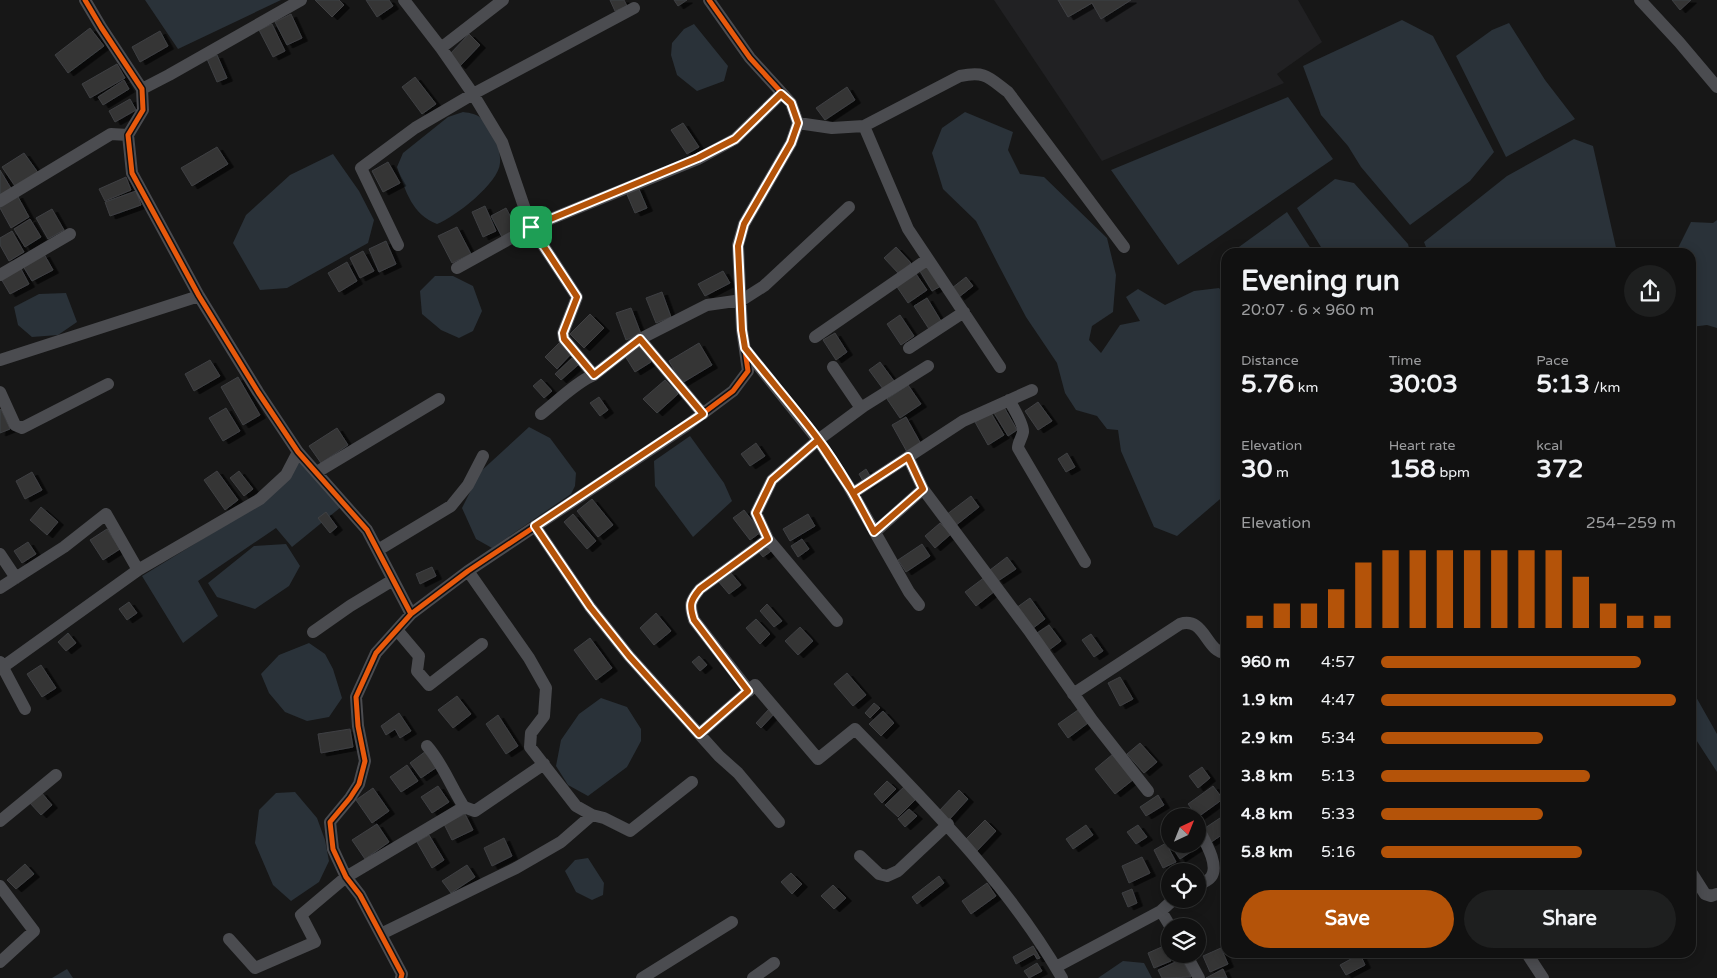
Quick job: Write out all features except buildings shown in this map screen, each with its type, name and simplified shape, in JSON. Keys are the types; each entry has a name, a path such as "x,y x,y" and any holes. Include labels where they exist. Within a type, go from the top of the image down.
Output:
{"street":[{"path":"85,0 101,28 142,89 143,110 128,135 132,172 199,296 258,392 298,452 367,530 411,614"},
{"path":"142,89 169,76 301,0"},
{"path":"404,0 473,94 502,142 531,227 577,297 563,333 564,339 594,375"},
{"path":"441,48 503,0"},
{"path":"401,978 402,974 381,934 360,895 346,877 333,850 330,822 359,784 365,761 358,726 356,697 376,653 411,614 468,571 703,414 733,391 748,371 742,330 738,246 744,224 791,143 798,123 791,103 750,58 709,0"},
{"path":"1640,0 1717,87"},
{"path":"398,245 361,168 415,128 473,94 634,8"},
{"path":"798,123 832,128 864,126 960,76 986,75 1008,92 1124,247"},
{"path":"456,268 531,227 698,158 735,139 781,94"},
{"path":"864,126 908,229 1000,367"},
{"path":"0,201 111,134 128,135"},
{"path":"541,414 578,386 585,378 594,375 640,339 707,305 742,300 764,286 849,207"},
{"path":"0,275 70,234"},
{"path":"815,337 928,258"},
{"path":"0,360 199,296"},
{"path":"910,348 964,312"},
{"path":"640,339 703,414"},
{"path":"745,348 818,440 853,493 909,592 919,605"},
{"path":"837,621 768,539 756,513 772,480 818,440 861,408 928,366"},
{"path":"833,367 861,408"},
{"path":"0,392 15,426 22,428 108,384"},
{"path":"853,493 963,421 1032,390"},
{"path":"317,472 439,399"},
{"path":"1009,400 1023,427 1018,448 1085,562"},
{"path":"25,709 1,666 138,570 260,499 286,475 298,452"},
{"path":"378,550 451,506 468,485 483,456"},
{"path":"908,457 923,489 1030,632 1098,728 1148,791"},
{"path":"874,532 923,489"},
{"path":"0,588 64,547 106,514 138,570"},
{"path":"535,526 590,607 629,656 719,756 738,772 779,822"},
{"path":"748,691 694,620 691,610 692,599 700,589 768,539"},
{"path":"0,554 16,578"},
{"path":"468,571 529,658 546,688 544,716 531,733 530,747 576,806 630,831 692,782"},
{"path":"313,632 350,606 393,580"},
{"path":"1073,694 1180,624 1186,622 1195,625 1221,652"},
{"path":"397,630 419,656 417,671 429,685 482,644"},
{"path":"699,734 756,685 818,759 855,729 948,824 1017,908 1059,973 1164,908"},
{"path":"427,746 437,757 452,788 464,807 475,811 544,764"},
{"path":"0,821 56,775"},
{"path":"229,938 255,968 315,942 301,915 346,877 464,807"},
{"path":"381,934 516,868 561,842 592,815"},
{"path":"860,856 879,874 887,876 898,870 948,824"},
{"path":"1206,846 1214,868 1212,875 1206,881"},
{"path":"1212,875 1221,870"},
{"path":"1696,880 1705,894 1711,896 1717,894"},
{"path":"0,886 34,931 0,962"},
{"path":"1161,911 1165,918"},
{"path":"642,978 732,922"},
{"path":"1530,958 1543,978"},
{"path":"1191,963 1199,978"},
{"path":"753,978 774,964"}],"shaded area":[{"path":"145,0 281,0 178,49"},
{"path":"994,0 1298,0 1322,42 1277,74 1284,83 1102,161"},
{"path":"1402,20 1433,36 1494,152 1470,181 1410,225 1361,167 1348,146 1321,115 1303,66"},
{"path":"1509,23 1545,80 1575,119 1506,157 1456,56 1492,30"},
{"path":"694,24 728,66 724,81 697,91 677,75 671,55 672,43 684,29"},
{"path":"1288,97 1333,159 1178,265 1111,170"},
{"path":"463,112 477,116 486,124 497,144 500,163 498,171 492,180 475,198 465,207 437,224 421,214 411,201 397,167 403,153 448,117"},
{"path":"965,112 1013,132 1008,150 1020,174 1044,177 1107,238 1116,275 1113,312 1092,326 1089,340 1101,353 1120,325 1140,321 1126,297 1138,289 1165,305 1194,291 1219,288 1221,290 1221,498 1177,536 1154,527 1121,451 1118,430 1107,429 1097,416 1076,410 1065,393 1057,363 1026,317 976,221 943,189 932,153 942,128"},
{"path":"1574,139 1593,146 1616,248 1426,248 1424,242 1507,176"},
{"path":"333,154 359,191 374,220 368,243 287,288 260,290 233,243 246,215 290,175"},
{"path":"1335,179 1354,183 1408,244 1409,248 1322,248 1297,208"},
{"path":"1287,212 1310,248 1238,248"},
{"path":"1717,220 1717,328 1707,325 1696,326 1696,248 1678,248 1691,222 1713,223"},
{"path":"435,276 453,276 473,286 482,311 473,331 459,338 441,330 422,314 420,291"},
{"path":"66,293 77,322 58,335 32,337 18,325 14,307 39,294"},
{"path":"529,427 550,438 576,473 575,486 571,494 492,548 476,539 462,508 480,472"},
{"path":"690,436 724,483 732,501 693,537 655,486 654,461"},
{"path":"299,459 341,507 292,547 276,528 198,581 218,616 183,643 142,576 250,510"},
{"path":"286,544 300,566 289,586 255,609 217,597 208,583 254,546"},
{"path":"309,643 325,654 333,669 342,698 329,717 307,721 285,712 269,693 261,674 279,655"},
{"path":"1696,697 1717,734 1717,772 1696,740"},
{"path":"601,698 627,707 641,729 641,741 627,767 588,796 568,785 556,766 561,740 579,714"},
{"path":"295,792 317,818 325,840 329,861 319,882 291,901 273,885 255,843 259,810 276,793"},
{"path":"588,858 604,883 603,895 592,900 576,892 565,871 575,860"},
{"path":"1123,961 1144,963 1152,978 1098,978"},
{"path":"67,969 73,978 52,978"}],"cycle path":[{"path":"85,0 142,89 143,110 128,135 132,173 199,296 258,392 298,452 367,530 411,614"},
{"path":"401,978 402,974 360,895 346,877 333,849 330,822 359,784 365,761 358,726 356,697 376,653 411,614 468,571 686,426 733,391 748,371 742,330 738,245 744,224 791,143 798,123 791,103 750,58 709,0"}],"route":[{"path":"531,227 577,297 563,333 564,339 594,375 640,339 703,414 535,526 590,607 629,656 699,734 748,691 694,620 691,610 692,599 700,589 768,539 756,513 772,480 818,440 853,493 908,457 923,489 874,532 853,493 848,485 818,440 745,348 742,330 738,246 744,224 791,143 798,123 791,103 781,94 735,139 698,158 531,227"}]}
